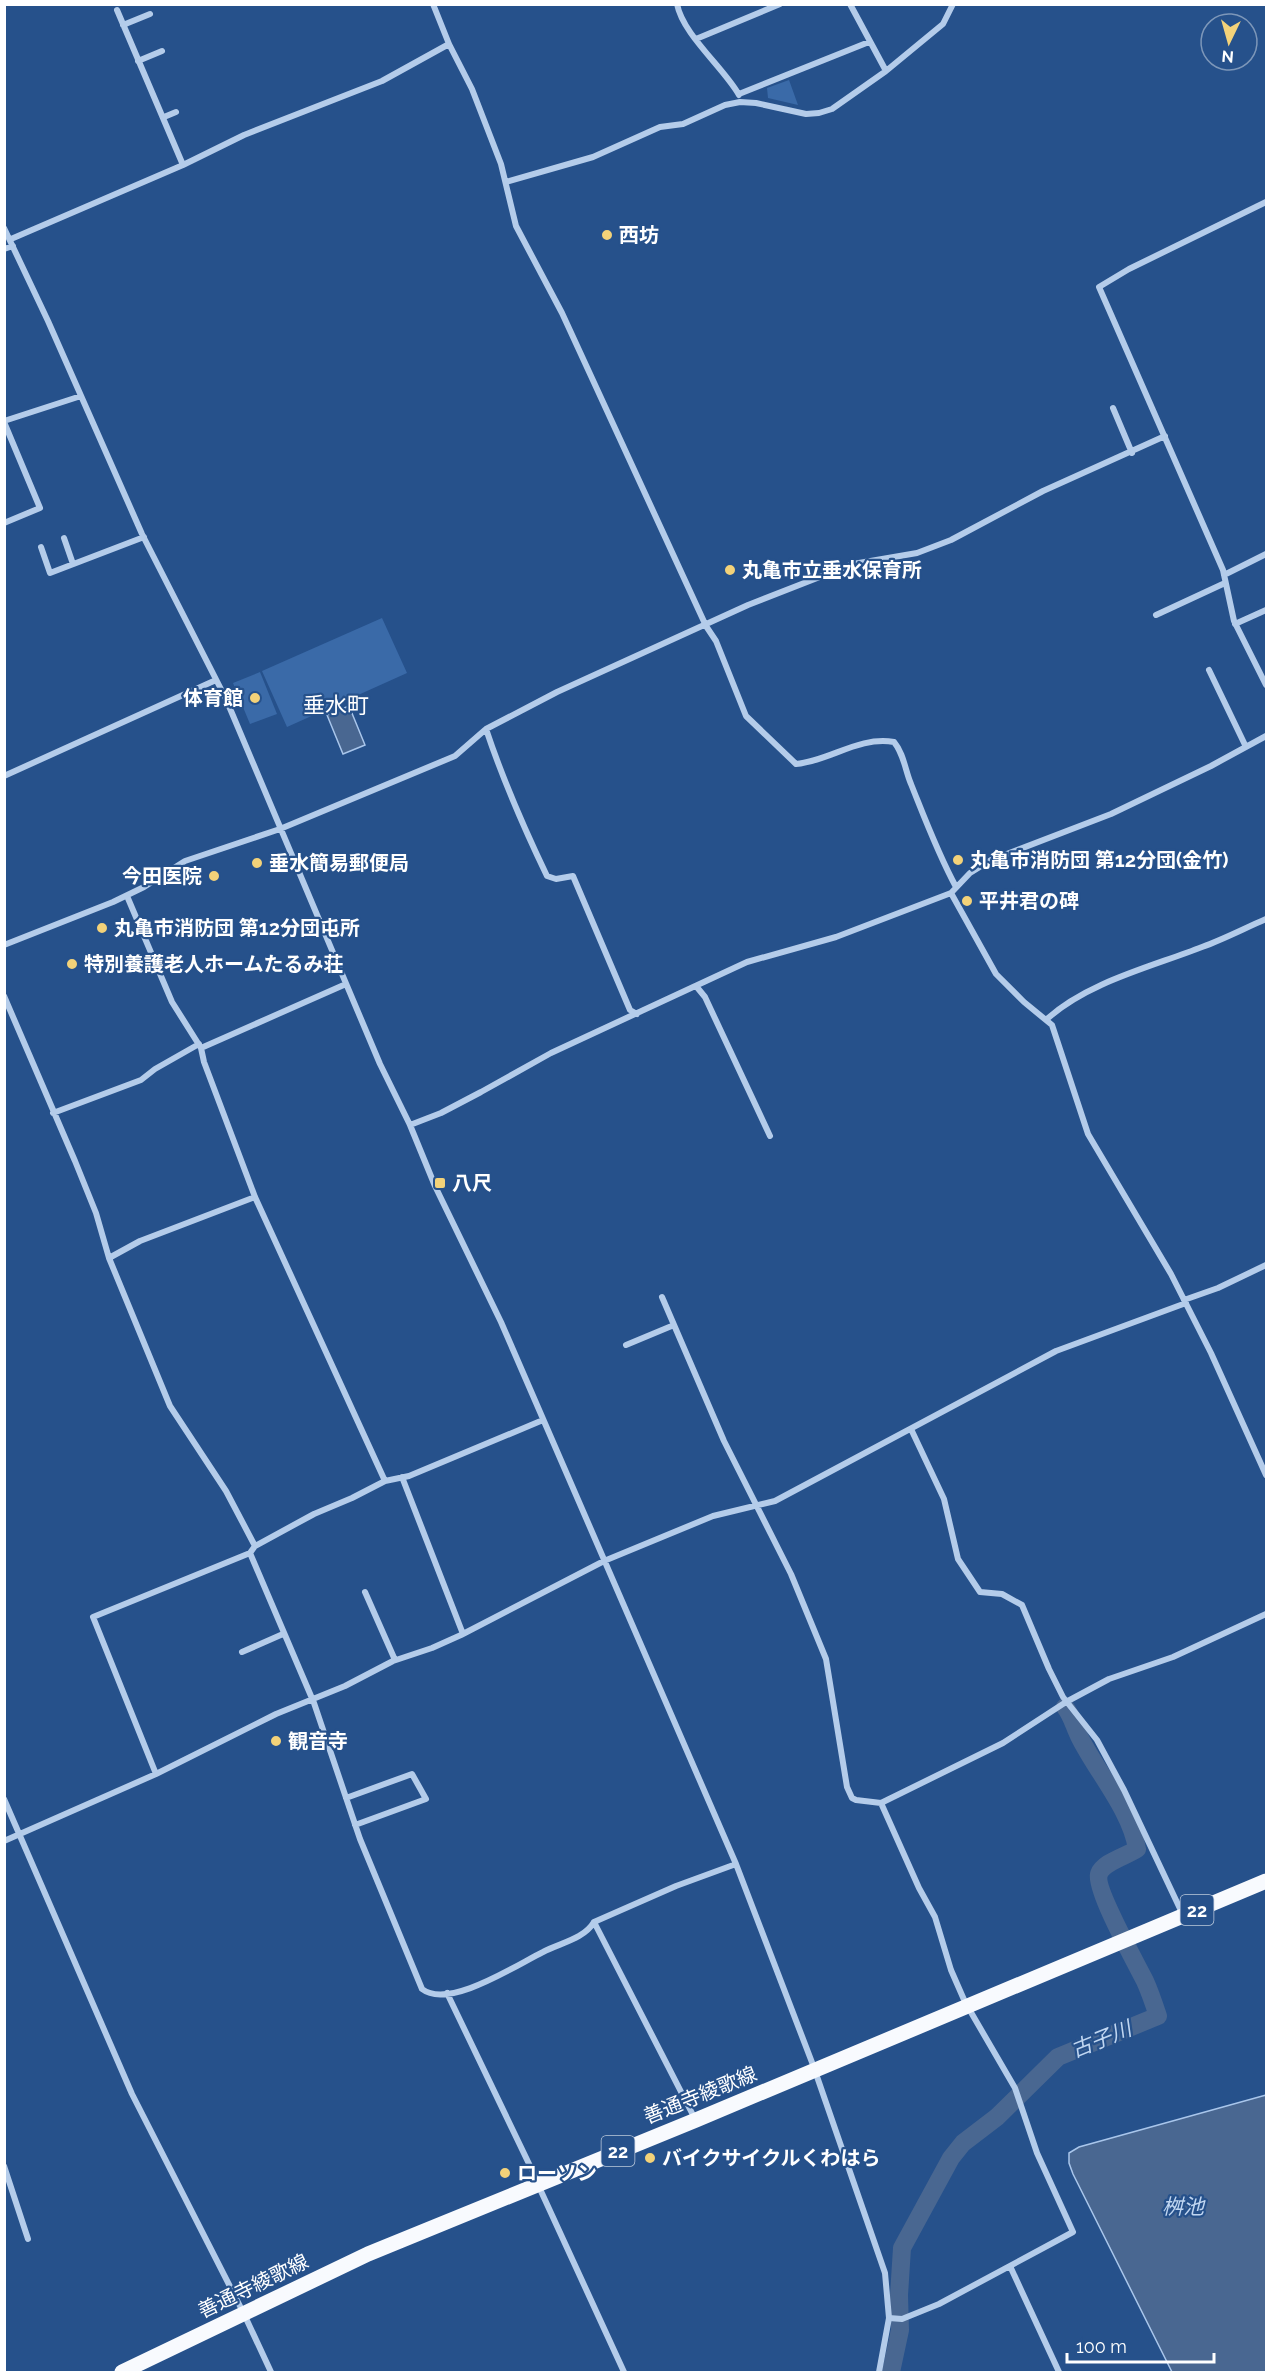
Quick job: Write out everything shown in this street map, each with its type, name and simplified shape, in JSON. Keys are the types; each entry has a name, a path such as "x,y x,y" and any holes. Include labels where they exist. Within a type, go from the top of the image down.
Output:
{"main road":[{"name":"善通寺綾歌線","path":"122,2373 368,2254 814,2071 1266,1881"}],"street":[{"path":"433,4 449,44 472,89 501,164 516,226 562,313 706,626 716,641 746,716 796,764 865,742 880,739 894,742 900,749 933,839 956,886"},
{"path":"677,4 679,13 696,39 739,94 740,102"},
{"path":"696,39 780,4"},
{"path":"850,4 886,71"},
{"path":"506,182 593,157 660,127 683,124 725,105 740,102 756,103 806,114 832,109 886,71 943,24 953,4"},
{"path":"117,10 183,165"},
{"path":"123,25 150,14"},
{"path":"739,94 869,42"},
{"path":"4,249 12,242 183,165 243,135 382,81 449,44"},
{"path":"138,61 162,51"},
{"path":"164,117 176,112"},
{"path":"1266,202 1129,269 1098,287 1224,570 1235,624 1266,685"},
{"path":"4,228 144,537 216,680 380,1064 410,1125 435,1186 501,1322 736,1864 814,2071 885,2273 889,2318 879,2373"},
{"path":"4,523 40,508 4,422 81,396"},
{"path":"1113,408 1132,453"},
{"path":"4,945 127,896 185,861 280,829 455,756 486,729 556,692 748,605 843,567 917,553 951,540 1043,491 1132,453 1165,436"},
{"path":"41,547 50,573 144,537"},
{"path":"64,538 73,564"},
{"path":"1224,575 1266,554"},
{"path":"1156,615 1225,583"},
{"path":"1235,624 1266,610"},
{"path":"1209,670 1246,747"},
{"path":"4,776 216,680"},
{"path":"486,729 503,778 535,854 547,876 556,879 573,876 630,1010 637,1014"},
{"path":"410,1125 441,1113 551,1053 747,962 836,937 951,893 970,873 991,860 1111,814 1266,736"},
{"path":"951,893 996,974 1024,1002 1052,1025 1088,1134 1185,1301 1266,1475"},
{"path":"127,896 172,1002 200,1046 255,1197 385,1481"},
{"path":"1047,1019 1064,1004 1138,970 1203,947 1266,919"},
{"path":"53,1113 141,1080 155,1069 200,1046 346,984"},
{"path":"696,986 705,997 770,1136"},
{"path":"4,996 96,1213 109,1258 170,1406 226,1491 255,1546"},
{"path":"109,1258 140,1241 255,1197"},
{"path":"4,1841 156,1774 276,1714 345,1686 395,1660 432,1648 463,1634 604,1561 712,1516 776,1501 1056,1351 1218,1288 1266,1265"},
{"path":"662,1297 724,1441 791,1574 826,1659 849,1793 856,1800 881,1803 1002,1743 1066,1702 1109,1679 1201,1646 1266,1614"},
{"path":"626,1345 674,1324"},
{"path":"156,1774 93,1617 250,1553 255,1546 314,1514 385,1481 409,1476 543,1420"},
{"path":"911,1429 944,1499 958,1559 980,1592 1002,1594 1022,1605 1049,1669 1066,1702 1097,1740 1124,1790 1183,1915"},
{"path":"402,1477 463,1634"},
{"path":"250,1553 311,1699 355,1825 422,1989 427,1992 447,1993 472,1988 575,1938 590,1928 594,1922 676,1886 736,1864"},
{"path":"365,1592 395,1660"},
{"path":"242,1652 283,1634"},
{"path":"346,1798 412,1774 426,1799 355,1825"},
{"path":"4,1799 132,2094 244,2314 271,2373"},
{"path":"881,1803 919,1888 935,1917 951,1970 968,2007 1016,2088 1037,2153 1072,2232 939,2304 902,2319 889,2318"},
{"path":"594,1922 696,2120"},
{"path":"447,1993 531,2168 541,2182 540,2189 624,2373"},
{"path":"4,2166 28,2239"},
{"path":"1010,2266 1059,2373"}],"shaded area":[{"path":"789,80 798,105 768,98 767,88"},
{"path":"382,618 407,673 287,727 262,671"},
{"name":"体育館","path":"260,672 277,714 250,724 233,683"}],"water":[{"path":"349,706 365,745 343,754 327,715"},
{"name":"桝池","path":"1266,2095 1266,2372 1172,2372 1073,2174 1069,2163 1069,2153 1079,2147"}],"waterway":[{"name":"古子川","path":"891,2372 900,2330 899,2295 902,2248 951,2158 963,2143 997,2117 1058,2057 1158,2016 1147,1985 1109,1910 1099,1882 1099,1874 1105,1866 1137,1849 1133,1834 1120,1805 1086,1749 1065,1707"}],"place":[{"name":"西坊","path":"607,235"},
{"name":"丸亀市立垂水保育所","path":"730,570"},
{"name":"体育館","path":"255,698"},
{"name":"丸亀市消防団 第12分団(金竹)","path":"958,860"},
{"name":"垂水簡易郵便局","path":"257,863"},
{"name":"今田医院","path":"214,876"},
{"name":"平井君の碑","path":"967,901"},
{"name":"丸亀市消防団 第12分団屯所","path":"102,928"},
{"name":"特別養護老人ホームたるみ荘","path":"72,964"},
{"name":"八尺","path":"440,1183"},
{"name":"観音寺","path":"276,1741"},
{"name":"バイクサイクルくわはら","path":"650,2158"},
{"name":"ローソン","path":"505,2173"}],"district":[{"name":"垂水町","path":"336,705"}]}
